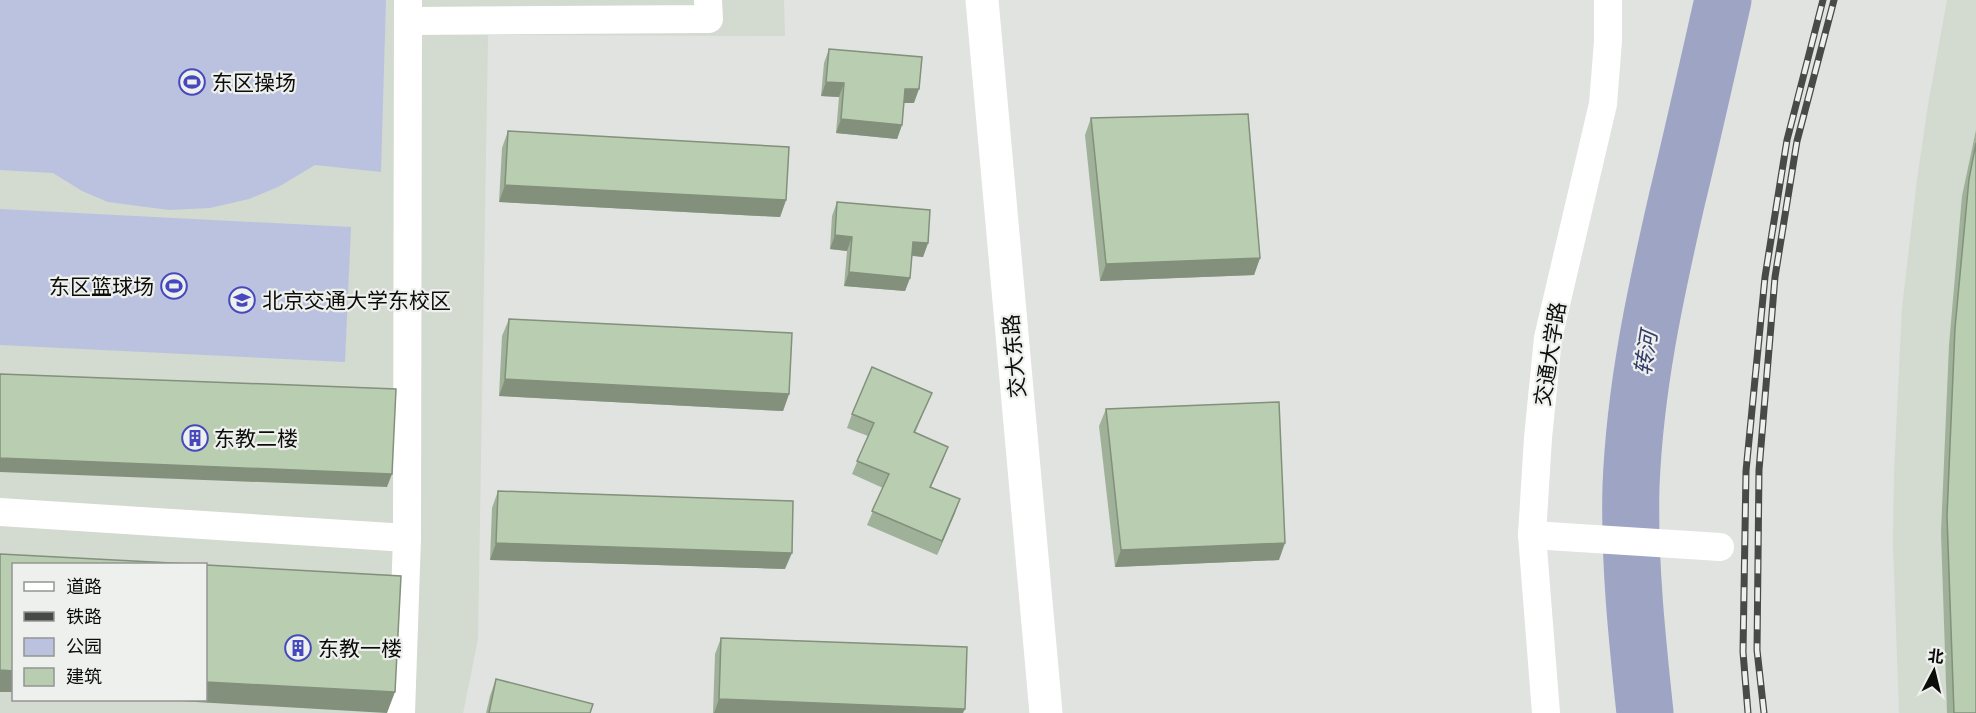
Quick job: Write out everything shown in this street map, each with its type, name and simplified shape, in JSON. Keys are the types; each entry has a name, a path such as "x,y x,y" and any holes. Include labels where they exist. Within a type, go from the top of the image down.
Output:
{"street":[{"path":"401,713 407,538 408,11 709,19 708,0"},
{"name":"交大东路","path":"982,0 1046,713"},
{"name":"交通大学路","path":"1546,713 1532,535 1538,438 1548,338 1603,104 1608,41 1608,0"},
{"path":"0,512 407,538"},
{"path":"1532,535 1720,547"}],"shaded area":[{"name":"北京交通大学东校区","path":"0,0 784,0 785,36 488,35 478,639 463,713 0,713"},
{"path":"1947,0 1976,0 1976,713 1899,713 1893,545 1902,308 1917,180"}],"green space":[{"name":"东区操场","path":"0,0 386,0 381,172 315,165 280,186 249,199 210,208 169,210 108,202 82,191 53,173 0,170"},
{"name":"东区篮球场","path":"0,209 351,227 345,362 0,345"}],"building":[{"path":"829,49 922,57 919,89 905,89 902,125 841,119 844,83 826,82"},
{"path":"1248,114 1260,258 1106,264 1091,118"},
{"path":"508,131 789,147 786,200 505,185"},
{"path":"1976,143 1976,713 1954,713 1947,516 1955,328 1969,179"},
{"path":"837,202 930,210 928,243 913,242 910,278 849,272 852,237 835,235"},
{"path":"509,319 792,333 789,394 505,379"},
{"path":"872,367 932,393 914,432 948,447 930,487 960,499 942,541 872,511 889,474 857,461 874,423 852,414"},
{"name":"东教二楼","path":"0,374 396,389 392,474 0,458"},
{"path":"1279,402 1285,543 1121,550 1106,409"},
{"path":"498,491 793,501 792,553 496,543"},
{"path":"0,554 172,563 12,563 12,671 0,670"},
{"name":"东教一楼","path":"207,565 401,576 395,692 207,682"},
{"path":"721,638 967,647 965,709 719,699"},
{"path":"496,679 593,704 590,713 489,713"}],"waterway":[{"name":"转河","path":"1645,713 1632,571 1633,449 1647,341 1661,270 1723,0"}],"railway":[{"path":"1748,713 1743,652 1746,471 1765,277 1787,140 1823,0"},
{"path":"1764,713 1757,650 1759,470 1775,277 1797,141 1834,0"}],"place":[{"name":"东区操场","path":"192,82"},
{"name":"东区篮球场","path":"174,286"},
{"name":"北京交通大学东校区","path":"242,300"},
{"name":"东教二楼","path":"195,438"},
{"name":"东教一楼","path":"298,648"}]}
